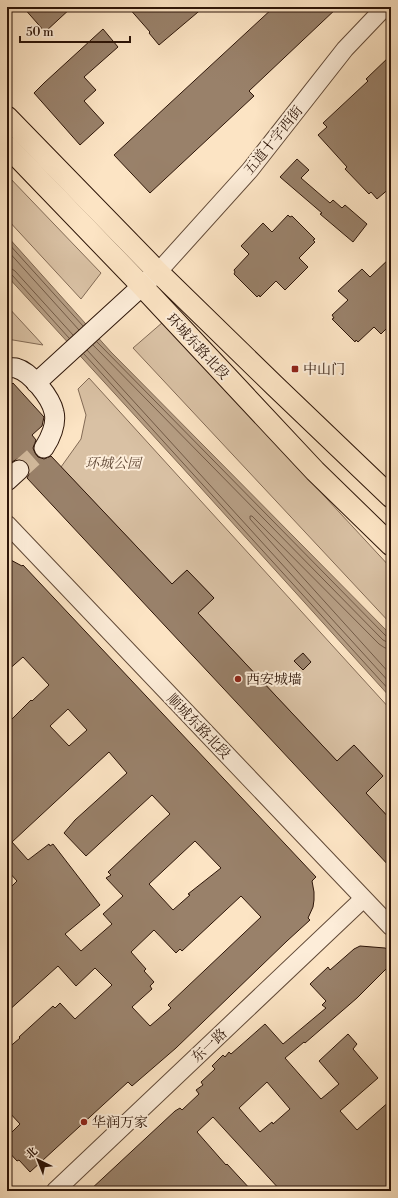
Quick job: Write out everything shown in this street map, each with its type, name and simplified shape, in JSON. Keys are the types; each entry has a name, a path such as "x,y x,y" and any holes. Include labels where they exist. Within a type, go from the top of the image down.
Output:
{"main road":[{"name":"环城东路北段","path":"7,117 158,272 391,498"},
{"name":"环城东路北段","path":"7,146 142,286 315,471 391,545"},
{"path":"36,383 158,272"},
{"path":"7,368 17,368 29,375 49,399 54,413 54,425 44,448"}],"street":[{"name":"五道十字西街","path":"158,272 250,170 345,49 385,7"},
{"name":"顺城东路北段","path":"7,524 391,927"},
{"name":"东一路","path":"55,1191 363,899"}],"green space":[{"path":"7,175 101,273 81,299 7,219"},
{"path":"7,306 43,345 7,339"},
{"path":"163,322 391,568 391,624 133,348"},
{"name":"环城公园","path":"89,378 391,710 391,820 366,793 383,776 354,745 337,761 198,613 214,598 187,570 172,584 61,467 81,439 86,415 78,389"}],"water":[{"path":"7,236 111,352 391,635 391,698 7,276"}],"building":[{"path":"23,7 72,7 45,32"},
{"path":"128,7 204,7 159,45 149,33 150,32"},
{"path":"274,7 338,7 249,91 254,96 150,193 114,155"},
{"path":"103,29 118,47 84,77 96,90 84,101 104,123 80,145 34,93"},
{"path":"391,55 391,187 377,199 371,192 369,194 345,169 347,167 318,135 327,127 323,123 368,81 366,79"},
{"path":"297,159 309,170 301,178 330,203 333,200 342,208 345,205 367,224 353,242 280,177"},
{"path":"288,215 290,217 292,216 315,239 313,240 315,242 299,258 308,267 285,290 276,281 260,297 259,295 257,297 234,274 234,270 249,254 241,246 263,223 272,232"},
{"path":"391,257 391,324 381,334 374,327 358,342 356,340 355,342 332,319 334,318 332,315 348,300 338,291 362,269 370,277"},
{"name":"西安城墙","path":"13,383 44,417 42,426 32,435 36,440 33,448 38,457 44,459 51,456 172,584 187,570 214,598 198,613 337,761 354,745 383,776 366,793 391,820 391,868 27,478 30,468 27,462 17,459 12,462 7,456 7,389"},
{"path":"7,558 22,566 23,565 316,877 312,881 314,900 313,907 308,918 310,920 176,1048 132,1086 128,1082 30,1172 7,1150 7,1137 20,1124 7,1110 7,1049 53,1006 55,1008 60,1003 75,1019 112,985 95,968 76,986 58,966 7,1012 7,891 17,881 7,870 7,724 31,700 32,701 49,685 23,657 7,671","holes":["68,709 87,730 69,746 50,726","109,752 127,773 75,820 64,833 86,856 152,795 170,814 108,872 111,875 106,878 123,896 103,914 112,924 81,951 65,934 100,905 53,844 50,846 49,844 28,860 12,842","195,841 221,868 188,894 190,895 173,910 149,884","241,896 261,917 168,1005 171,1008 150,1026 132,1007 152,989 150,986 154,982 144,971 146,969 131,952 154,930 176,953 180,949 182,951"]},
{"path":"303,653 311,662 303,670 294,661"},
{"path":"360,946 385,948 391,951 391,964 357,998 305,1043 304,1042 285,1058 321,1099 339,1084 319,1061 348,1034 357,1044 353,1049 378,1078 340,1111 357,1130 391,1100 391,1188 387,1191 281,1191 213,1117 197,1132 226,1165 227,1164 252,1191 89,1191 175,1111 180,1108 182,1110 199,1094 196,1090 203,1085 201,1082 215,1069 212,1066 223,1055 225,1057 229,1052 231,1054 265,1024 283,1044 326,1008 322,1005 326,1001 310,984 328,967 330,970 354,949","holes":["267,1082 290,1109 273,1124 272,1122 260,1132 239,1108"]}],"tunnel":[{"path":"19,470 44,448"}],"place":[{"name":"中山门","path":"295,369"},
{"name":"西安城墙","path":"238,679"},
{"name":"华润万家","path":"84,1122"}]}
